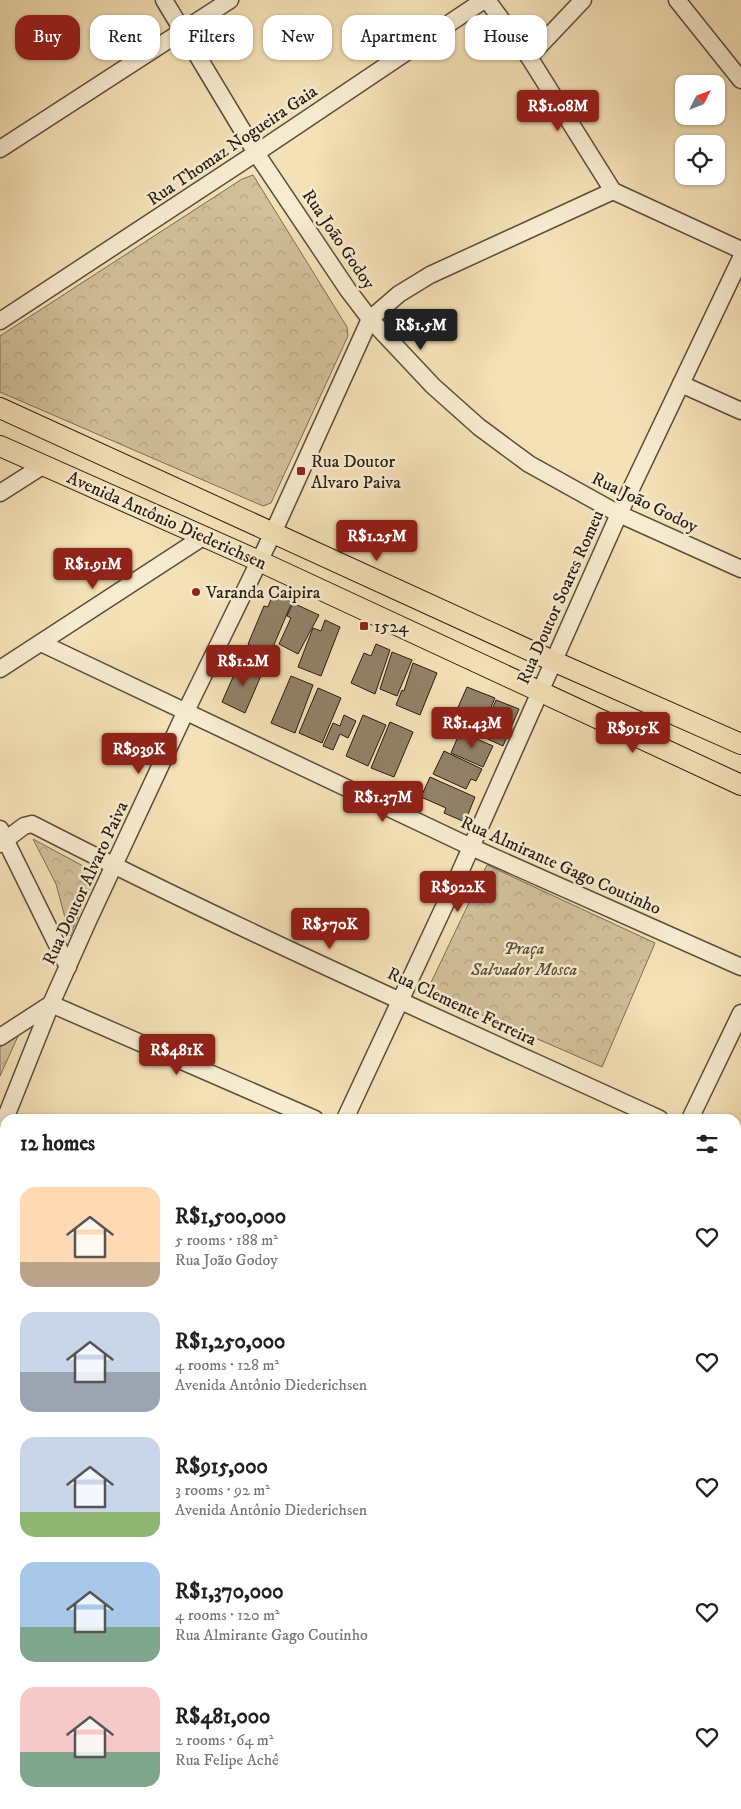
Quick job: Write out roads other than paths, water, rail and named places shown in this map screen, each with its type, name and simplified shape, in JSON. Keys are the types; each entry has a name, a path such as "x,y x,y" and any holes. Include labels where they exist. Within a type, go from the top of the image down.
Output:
{"main road":[{"name":"Avenida Antônio Diederichsen","path":"0,408 553,662 741,744"},
{"name":"Avenida Antônio Diederichsen","path":"0,446 259,561 741,785"}],"street":[{"name":"Rua João Godoy","path":"164,0 173,15"},
{"path":"207,15 230,0"},
{"path":"486,0 497,15"},
{"name":"Rua Thomaz Nogueira Gaia","path":"0,321 486,0"},
{"path":"547,38 583,0"},
{"path":"676,0 741,80"},
{"path":"0,149 170,39"},
{"name":"Rua João Godoy","path":"200,60 256,153 370,319 433,386 479,427 529,464 619,514 741,569"},
{"path":"531,60 613,191 741,250"},
{"name":"Rua Doutor Alvaro Paiva","path":"7,1114 51,1004 114,866 185,713 273,533 370,319 399,294 430,275 613,191"},
{"name":"Rua Doutor Soares Romeu","path":"347,1114 471,847 619,514 741,258"},
{"path":"681,384 741,411"},
{"path":"0,493 44,465"},
{"path":"0,670 203,537"},
{"name":"Rua Almirante Gago Coutinho","path":"41,642 185,713 471,847 741,966"},
{"name":"Rua Clemente Ferreira","path":"68,967 2,837 24,826 32,824 114,866 649,1114"},
{"path":"0,1037 51,1004 304,1114"},
{"path":"692,1114 741,1013"}],"place":[{"name":"Rua Doutor Alvaro Paiva","path":"301,471"},
{"name":"Varanda Caipira","path":"196,592"},
{"name":"1524","path":"364,626"}],"park label":[{"name":"Praça Salvador Mosca","path":"524,958"}]}
